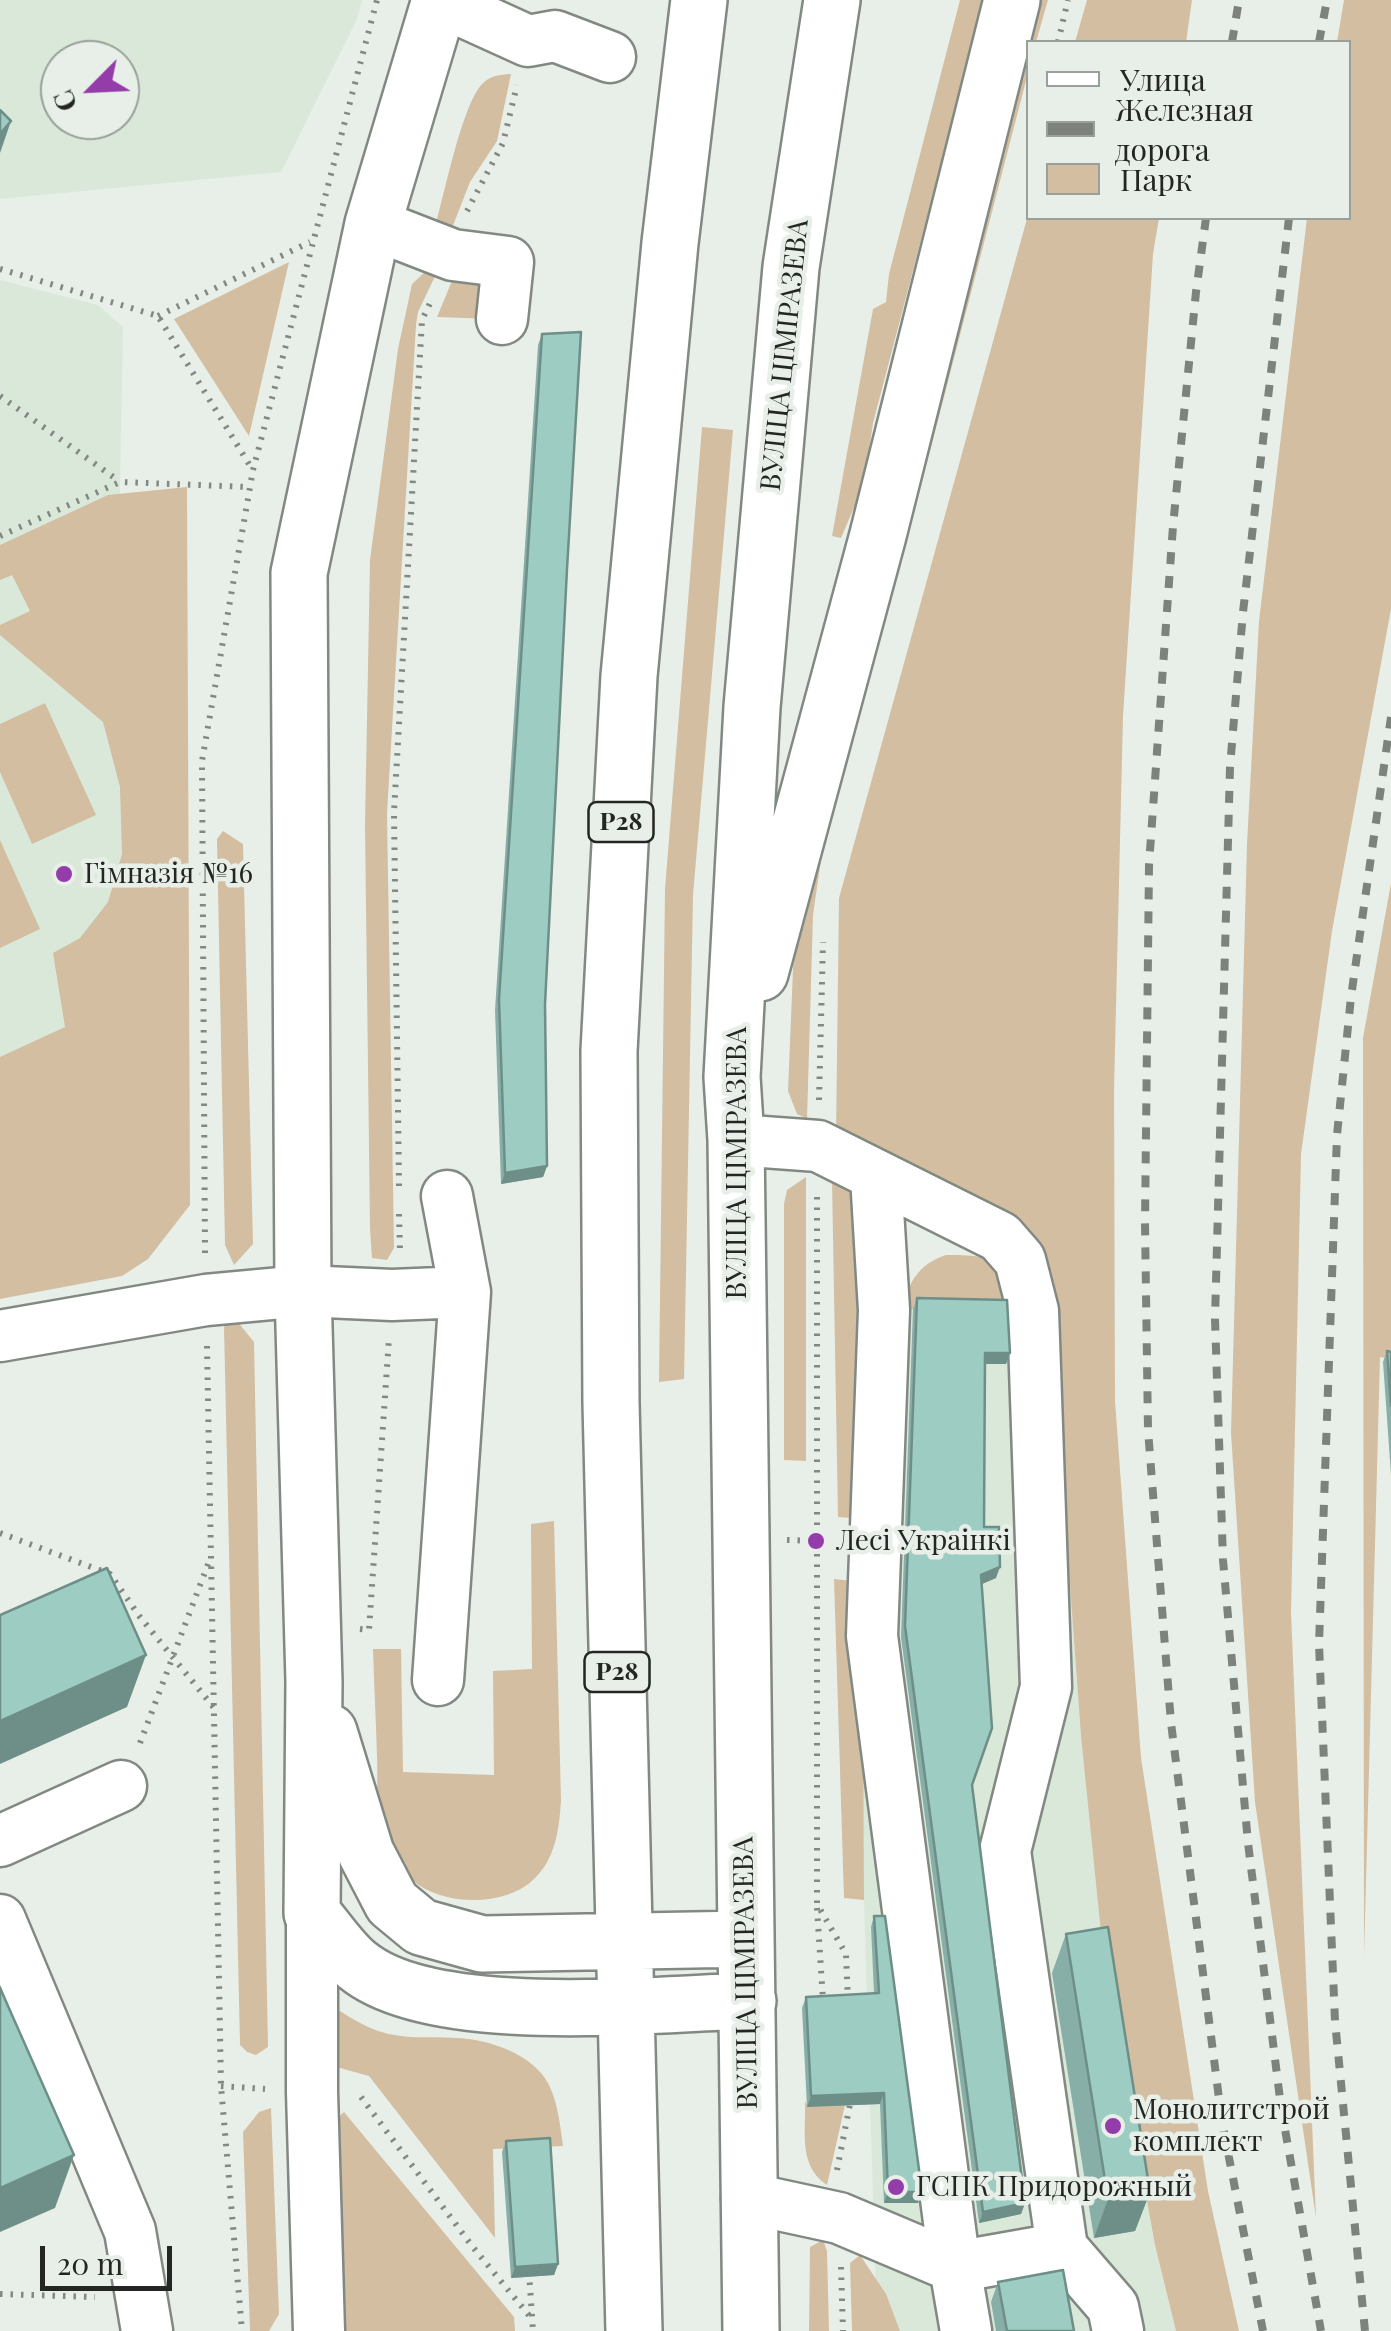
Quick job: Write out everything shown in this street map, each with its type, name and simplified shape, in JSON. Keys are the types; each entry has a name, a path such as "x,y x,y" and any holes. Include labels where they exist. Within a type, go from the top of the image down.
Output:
{"main road":[{"name":"Р28","path":"634,2331 611,1403 609,1051 629,676 670,243 699,0"},
{"name":"ВУЛІЦА ЦІМІРАЗЕВА","path":"751,2331 736,1140 732,1077 752,707 792,267 832,0"},
{"path":"732,1077 878,535 1012,0"},
{"path":"440,1 373,224 299,574 303,1291 314,1682 312,1913 357,1965 398,1988 440,2000 487,2005 624,2006 748,2001"},
{"path":"314,1682 366,1853 392,1903 421,1928 482,1944 745,1939"}],"street":[{"path":"440,1 528,41 555,36 610,57"},
{"path":"373,224 453,254 508,262 502,318"},
{"path":"736,1140 818,1146 1000,1237 1020,1260 1033,1311 1046,1687 1005,1851 1062,2248 1113,2307 1118,2331"},
{"path":"876,1176 884,1310 872,1636 966,2331"},
{"path":"423,1193 466,1292 438,1680"},
{"path":"0,1336 206,1300 303,1291 392,1295 466,1292"},
{"path":"0,1841 121,1786"},
{"path":"312,1913 319,2331"},
{"path":"0,1920 130,2231 144,2315"},
{"path":"748,2198 840,2218 955,2266 1062,2248"}],"path":[{"path":"242,2331 221,2086 206,1300 202,761 253,470 378,0"},
{"path":"1058,40 1068,0"},
{"path":"423,1193 394,812 420,340 422,320 453,254 472,197 503,143 528,41"},
{"path":"158,316 312,241"},
{"path":"0,269 158,316 253,470"},
{"path":"0,396 120,482"},
{"path":"0,536 120,482 250,487"},
{"path":"370,1630 392,1295 400,1250 399,1210"},
{"path":"0,1533 110,1574 216,1710"},
{"path":"121,1786 152,1716 171,1655 212,1553"},
{"path":"817,1904 824,2006"},
{"path":"221,2086 360,2094 472,2246 532,2319"},
{"path":"528,2259 533,2331"},
{"path":"0,2294 144,2315"}],"shaded area":[{"path":"0,0 362,0 357,19 281,172 0,199"},
{"name":"Гімназія №16","path":"0,280 98,305 123,327 120,482 137,1266 0,1289"},
{"path":"860,1309 1050,1311 1081,1736 1155,2245 1176,2331 877,2331 864,1900"}],"green space":[{"path":"960,0 984,0 873,423 864,484 841,538 832,536 873,309 886,302 889,274"},
{"path":"1034,0 1048,0 1037,40 1026,40 1026,81 916,505 825,832 813,915 807,1119 797,1114 788,1091 795,920"},
{"path":"1087,0 1192,0 1186,40 1076,40"},
{"path":"1344,0 1391,0 1391,609 1332,931 1301,1154 1291,1612 1316,2218 1255,1802 1231,1433 1247,844 1259,621 1307,220 1351,220 1351,40 1337,40"},
{"path":"511,74 497,141 470,182 452,228 435,227 467,111 482,84"},
{"path":"1027,220 1159,220 1153,254 1123,716 1114,1090 1115,1401 1141,1758 1208,2191 1239,2331 1176,2331 1155,2245 1104,1962 1081,1736 1050,1311 836,1135 839,898"},
{"path":"289,262 249,436 174,319"},
{"path":"439,268 418,312 416,325 387,813 394,1248 387,1260 372,1258 370,1229 365,825 370,560 398,349 412,284 426,271"},
{"path":"457,269 478,272 493,319 437,317"},
{"path":"702,427 733,430 693,895 684,1379 659,1382 665,889"},
{"path":"187,487 190,1205 148,1259 122,1276 0,1299 0,1057 65,1027 53,953 80,938 108,902 122,854 120,787 103,722 0,635 0,625 30,611 12,575 0,580 0,545 108,495"},
{"path":"45,703 96,815 32,844 0,772 0,724"},
{"path":"223,831 243,844 253,1244 234,1265 225,1245 217,839"},
{"path":"0,840 40,929 0,948"},
{"path":"1391,883 1391,1359 1380,1357 1364,1957 1363,1038"},
{"path":"806,1177 806,1461 784,1460 784,1204 787,1190"},
{"path":"837,1180 861,1205 864,1900 844,1898 834,1579 853,1581 852,1518 838,1517 832,1181"},
{"path":"946,1255 983,1258 1004,1272 1011,1280 1007,1311 902,1309 917,1275 929,1263"},
{"path":"233,1316 254,1342 268,2047 256,2055 240,2045 224,1327"},
{"path":"554,1521 561,1801 555,1843 541,1871 520,1890 482,1900 442,1895 409,1877 398,1862 380,1817 373,1649 401,1649 403,1772 494,1775 493,1671 532,1669 531,1524"},
{"path":"331,2005 388,2034 469,2039 496,2045 521,2057 542,2074 555,2100 563,2146 493,2149 495,2238 369,2076 333,2066"},
{"path":"805,2101 808,2107 845,2105 827,2185 811,2168 808,2158"},
{"path":"271,2108 279,2314 269,2331 250,2331 243,2132 259,2112"},
{"path":"344,2112 514,2317 515,2331 345,2331 332,2123"},
{"path":"823,2240 827,2251 829,2331 809,2331 810,2247"},
{"path":"860,2255 886,2294 900,2331 852,2331 850,2263"}],"building":[{"path":"0,110 11,121 0,134"},
{"path":"581,332 545,1004 547,1166 505,1173 499,999 542,334"},
{"path":"917,1298 1007,1300 1010,1353 985,1353 984,1527 999,1527 1000,1567 981,1575 992,1728 972,1785 1025,2203 983,2212 905,1626"},
{"path":"1387,1351 1391,1352 1391,1406"},
{"path":"107,1568 146,1655 0,1721 0,1615"},
{"path":"874,1916 885,1916 922,2192 888,2192 884,2093 811,2096 806,1997 879,1993"},
{"path":"1108,1927 1150,2192 1108,2199 1066,1934"},
{"path":"0,1988 74,2155 0,2188"},
{"path":"550,2138 558,2264 515,2267 506,2141"},
{"path":"1063,2270 1074,2331 1007,2331 998,2282"}],"railway":[{"path":"1232,40 1239,0"},
{"path":"1319,40 1327,0"},
{"path":"1206,220 1173,526 1149,865 1145,1223 1148,1430 1171,1723 1222,2122 1263,2331"},
{"path":"1289,220 1243,612 1230,767 1215,1319 1223,1560 1248,1843 1281,2107 1321,2331"},
{"path":"1365,2331 1335,2021 1319,1644 1337,1135 1351,997 1391,717"}],"place":[{"name":"Гімназія №16","path":"64,874"},
{"name":"Лесі Украінкі","path":"816,1541"},
{"name":"Монолитстрой комплект","path":"1113,2126"},
{"name":"ГСПК Придорожный","path":"896,2187"}]}
